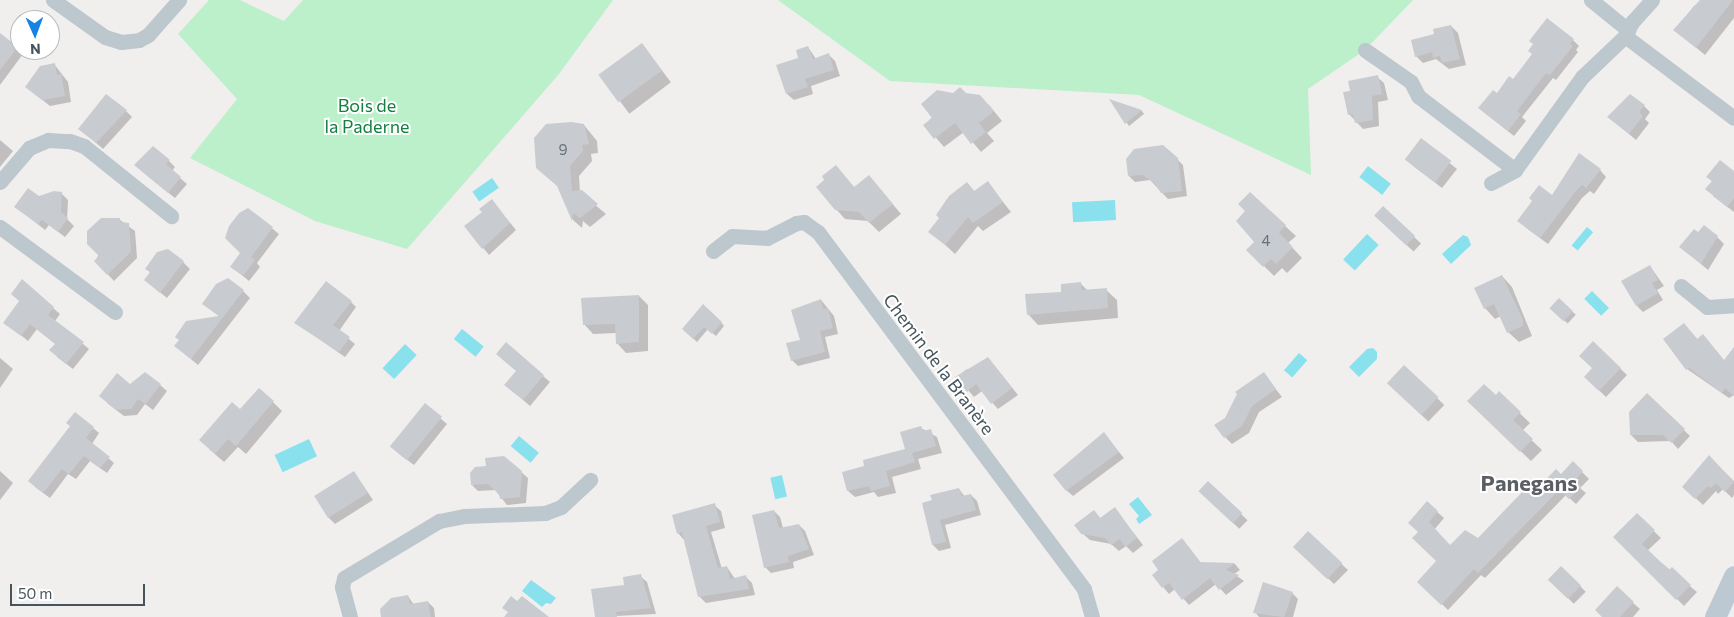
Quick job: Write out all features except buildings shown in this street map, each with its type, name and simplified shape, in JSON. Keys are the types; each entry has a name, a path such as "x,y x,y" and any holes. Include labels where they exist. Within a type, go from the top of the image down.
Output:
{"street":[{"path":"53,0 105,37 121,42 140,40 148,35 179,0"},
{"path":"1591,0 1626,33 1734,118"},
{"path":"1491,183 1515,170 1582,77 1626,33 1652,0"},
{"path":"1365,50 1411,82 1418,96 1515,170"},
{"path":"0,182 29,148 48,140 70,141 84,146 171,216"},
{"name":"Chemin de la Branère","path":"712,251 732,236 767,238 796,223 804,222 818,232 1084,589 1092,617"},
{"path":"0,227 115,312"},
{"path":"1681,286 1707,307 1734,305"},
{"path":"350,617 342,588 344,578 439,521 464,516 545,514 561,507 590,480"},
{"path":"1715,617 1734,576"}],"green space":[{"name":"Bois de la Paderne","path":"209,0 240,0 284,21 303,0 613,0 559,74 407,249 315,221 190,158 237,99 178,34"},
{"path":"778,0 1413,0 1365,50 1308,89 1311,175 1139,95 890,81"}],"water":[{"path":"1368,166 1391,184 1382,195 1359,177"},
{"path":"492,178 499,188 479,202 472,192"},
{"path":"1115,200 1116,220 1073,222 1072,202"},
{"path":"1587,227 1593,232 1578,251 1572,245"},
{"path":"1367,234 1379,245 1355,271 1343,260"},
{"path":"1463,235 1468,237 1471,245 1451,264 1442,254"},
{"path":"1592,291 1609,308 1601,316 1584,299"},
{"path":"462,329 484,347 476,357 454,339"},
{"path":"405,344 417,355 394,379 382,368"},
{"path":"1373,348 1377,352 1377,359 1359,377 1349,367 1367,349"},
{"path":"1299,353 1307,360 1292,378 1284,370"},
{"path":"519,436 539,453 531,463 511,446"},
{"path":"309,439 317,456 283,472 275,455"},
{"path":"782,475 787,496 775,499 770,478"},
{"path":"1138,497 1152,515 1139,524 1136,519 1139,516 1129,504"},
{"path":"531,580 556,598 551,604 546,603 542,607 522,591"}],"district":[{"name":"Panegans","path":"1529,483"}]}
